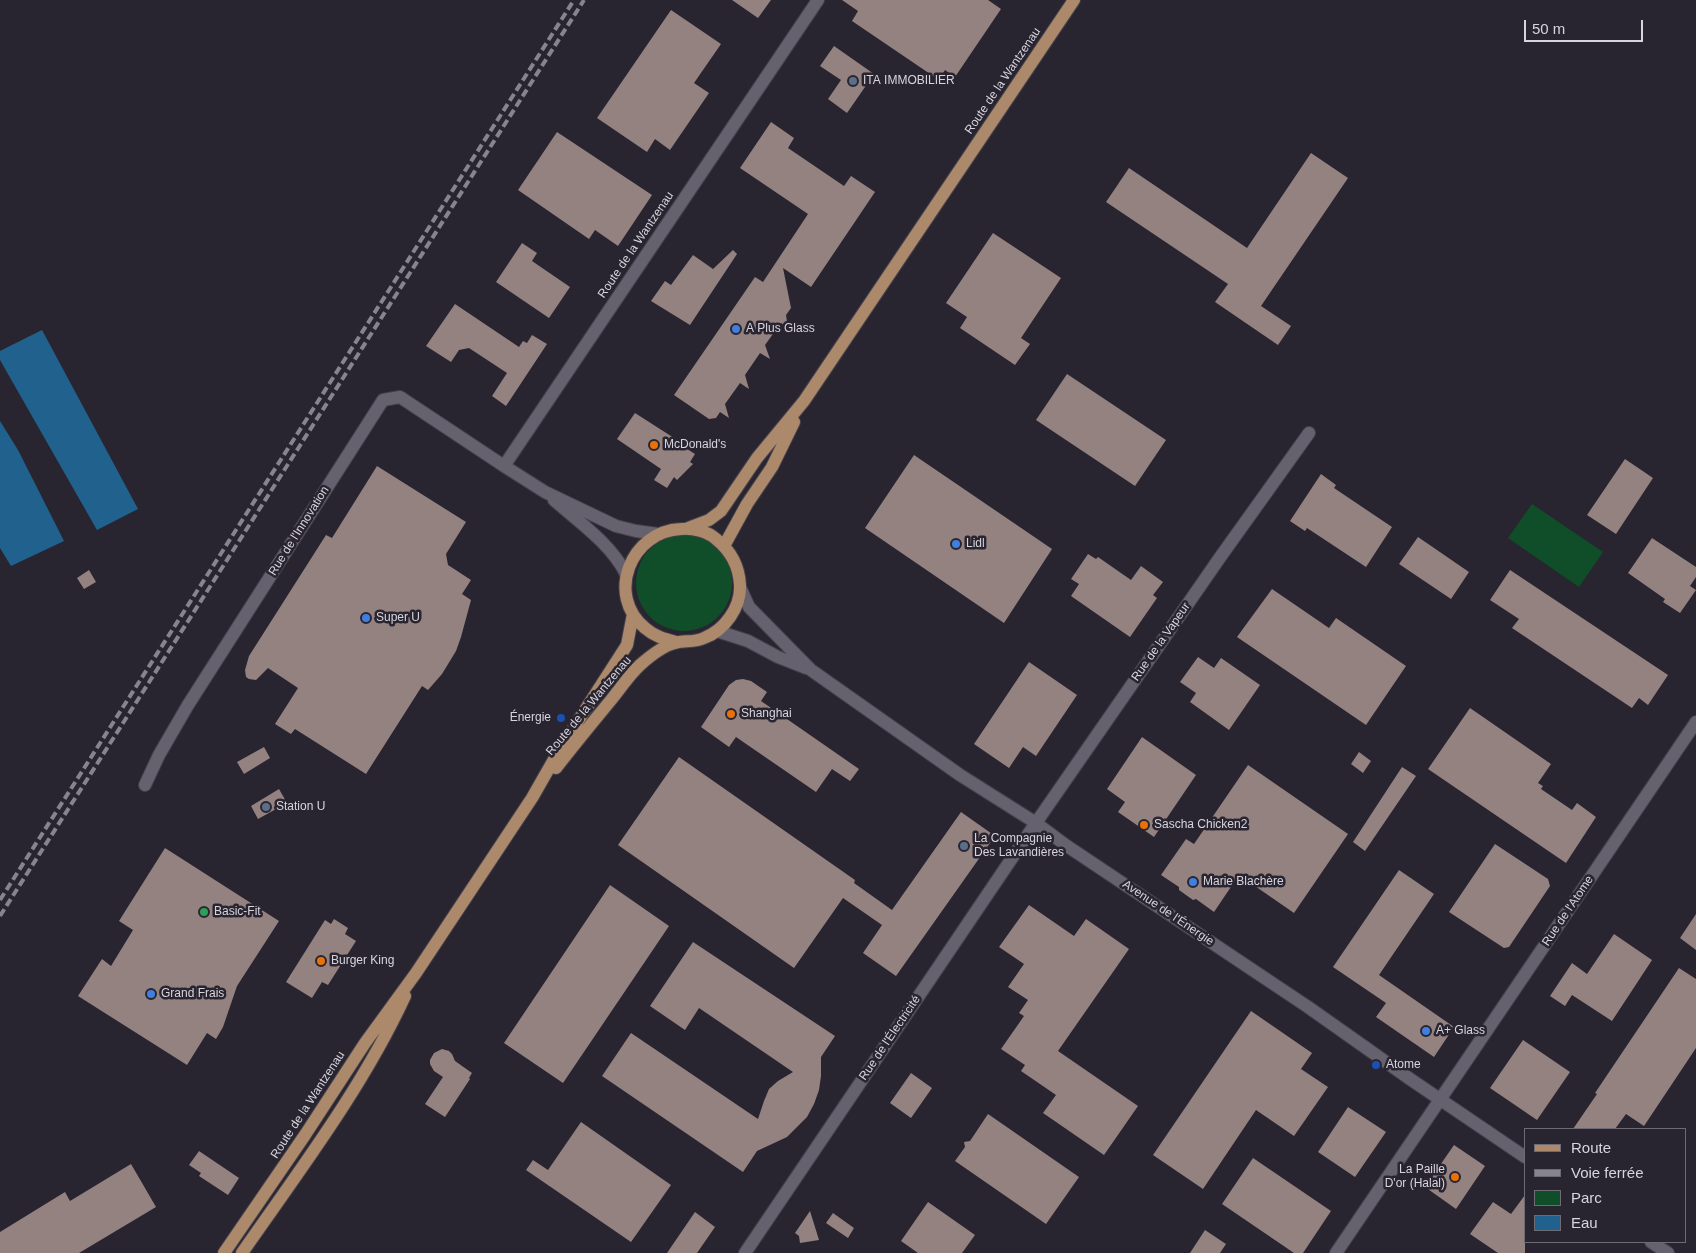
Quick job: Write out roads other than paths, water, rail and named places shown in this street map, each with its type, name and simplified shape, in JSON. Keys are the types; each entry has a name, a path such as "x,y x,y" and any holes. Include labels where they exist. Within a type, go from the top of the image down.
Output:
{"main road":[{"name":"Route de la Wantzenau","path":"688,528 709,520 721,511 757,458 804,402 1074,0"},
{"name":"Route de la Wantzenau","path":"724,546 747,504 772,467 804,402"},
{"path":"688,528 714,537 724,546 736,565 740,587 737,604 729,619 718,631 690,642 676,642 659,638 644,628 633,614 626,595 626,574 638,550 647,541 658,534 673,529 688,528"},
{"name":"Route de la Wantzenau","path":"224,1253 365,1043 416,973 532,798 560,749 627,645 633,614"},
{"name":"Route de la Wantzenau","path":"532,798 637,667 676,642"},
{"name":"Route de la Wantzenau","path":"242,1253 364,1073 397,1014 416,973"}],"street":[{"name":"Route de la Wantzenau","path":"504,466 818,0"},
{"name":"Rue de l'Innovation","path":"145,785 159,755 188,705 382,400 400,397 504,466"},
{"name":"Rue de la Vapeur","path":"1036,823 1309,433"},
{"path":"504,466 545,492 616,526 658,534"},
{"path":"545,492 620,560 626,574"},
{"name":"Avenue de l'Énergie","path":"740,587 749,607 811,670 954,770 1036,823 1524,1156"},
{"name":"Avenue de l'Énergie","path":"718,631 748,641 811,670"},
{"name":"Rue de l'Atome","path":"1336,1253 1696,722"},
{"name":"Rue de l'Électricité","path":"745,1253 1036,823"},
{"path":"1653,1243 1668,1253"}],"water":[{"path":"42,330 138,509 97,530 0,360 0,351"},
{"path":"0,421 18,450 64,541 11,566 0,548"}],"railway":[{"path":"0,900 574,0"},
{"path":"0,916 584,0"}],"place":[{"name":"ITA IMMOBILIER","path":"853,81"},
{"name":"A Plus Glass","path":"736,329"},
{"name":"McDonald's","path":"654,445"},
{"name":"Lidl","path":"956,544"},
{"name":"Super U","path":"366,618"},
{"name":"Shanghai","path":"731,714"},
{"name":"Énergie","path":"561,718"},
{"name":"Station U","path":"266,807"},
{"name":"Sascha Chicken2","path":"1144,825"},
{"name":"La Compagnie Des Lavandières","path":"964,846"},
{"name":"Marie Blachère","path":"1193,882"},
{"name":"Basic-Fit","path":"204,912"},
{"name":"Burger King","path":"321,961"},
{"name":"Grand Frais","path":"151,994"},
{"name":"A+ Glass","path":"1426,1031"},
{"name":"Atome","path":"1376,1065"},
{"name":"La Paille D'or (Halal)","path":"1455,1177"}]}
